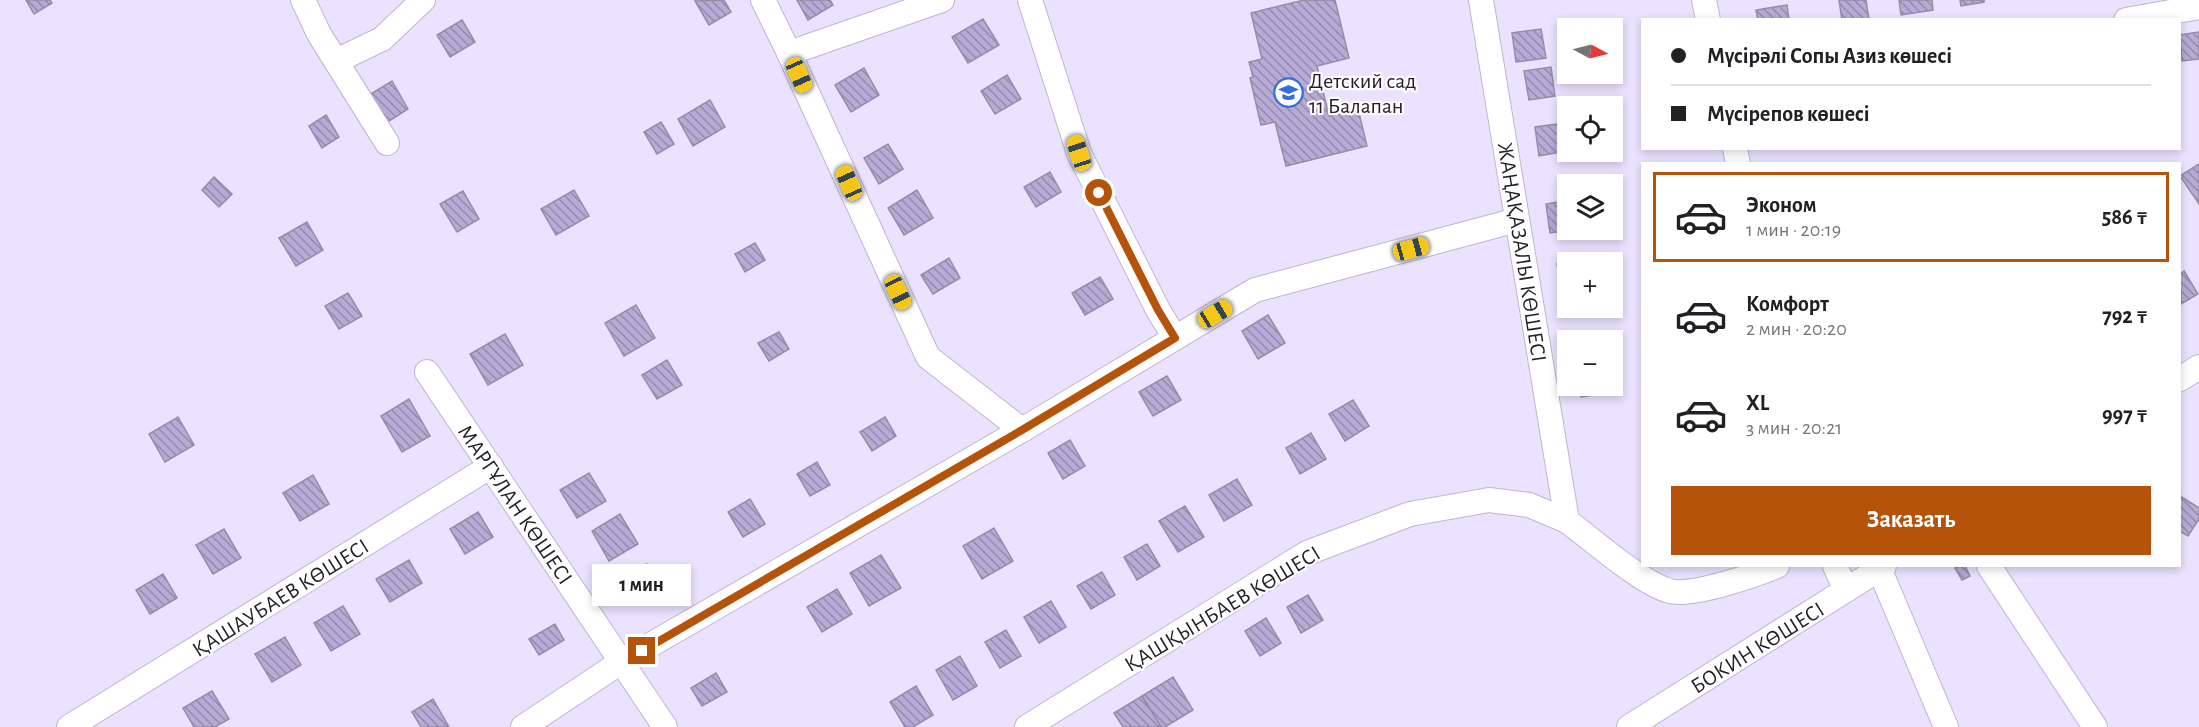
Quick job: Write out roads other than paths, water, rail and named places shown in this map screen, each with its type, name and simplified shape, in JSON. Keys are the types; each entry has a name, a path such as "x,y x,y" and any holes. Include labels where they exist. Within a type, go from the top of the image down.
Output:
{"street":[{"path":"303,0 319,34 387,143"},
{"path":"336,61 382,39 423,0"},
{"path":"763,0 928,357 1022,430"},
{"path":"789,53 942,0"},
{"path":"1030,0 1079,153 1158,310 1175,338"},
{"name":"ЖАҢАҚАЗАЛЫ КӨШЕСІ","path":"1481,0 1567,521"},
{"path":"1704,0 1708,18"},
{"path":"2137,18 2199,7"},
{"path":"523,727 621,662 1022,430 1256,290 1517,220"},
{"path":"2181,378 2199,367"},
{"name":"МАРГҰЛАН КӨШЕСІ","path":"427,372 665,727"},
{"name":"ҚАШАУБАЕВ КӨШЕСІ","path":"69,727 491,466"},
{"name":"ҚАШҚЫНБАЕВ КӨШЕСІ","path":"1027,727 1307,553 1410,514 1489,500 1528,505 1567,521"},
{"path":"1567,521 1651,584 1672,592 1703,589 1774,567"},
{"path":"1835,567 1846,590"},
{"path":"1882,567 1946,727"},
{"name":"БОКИН КӨШЕСІ","path":"1629,727 1882,567"},
{"path":"1990,567 2094,727"}],"place":[{"name":"Детский сад 11 Балапан","path":"1288,93"}]}
